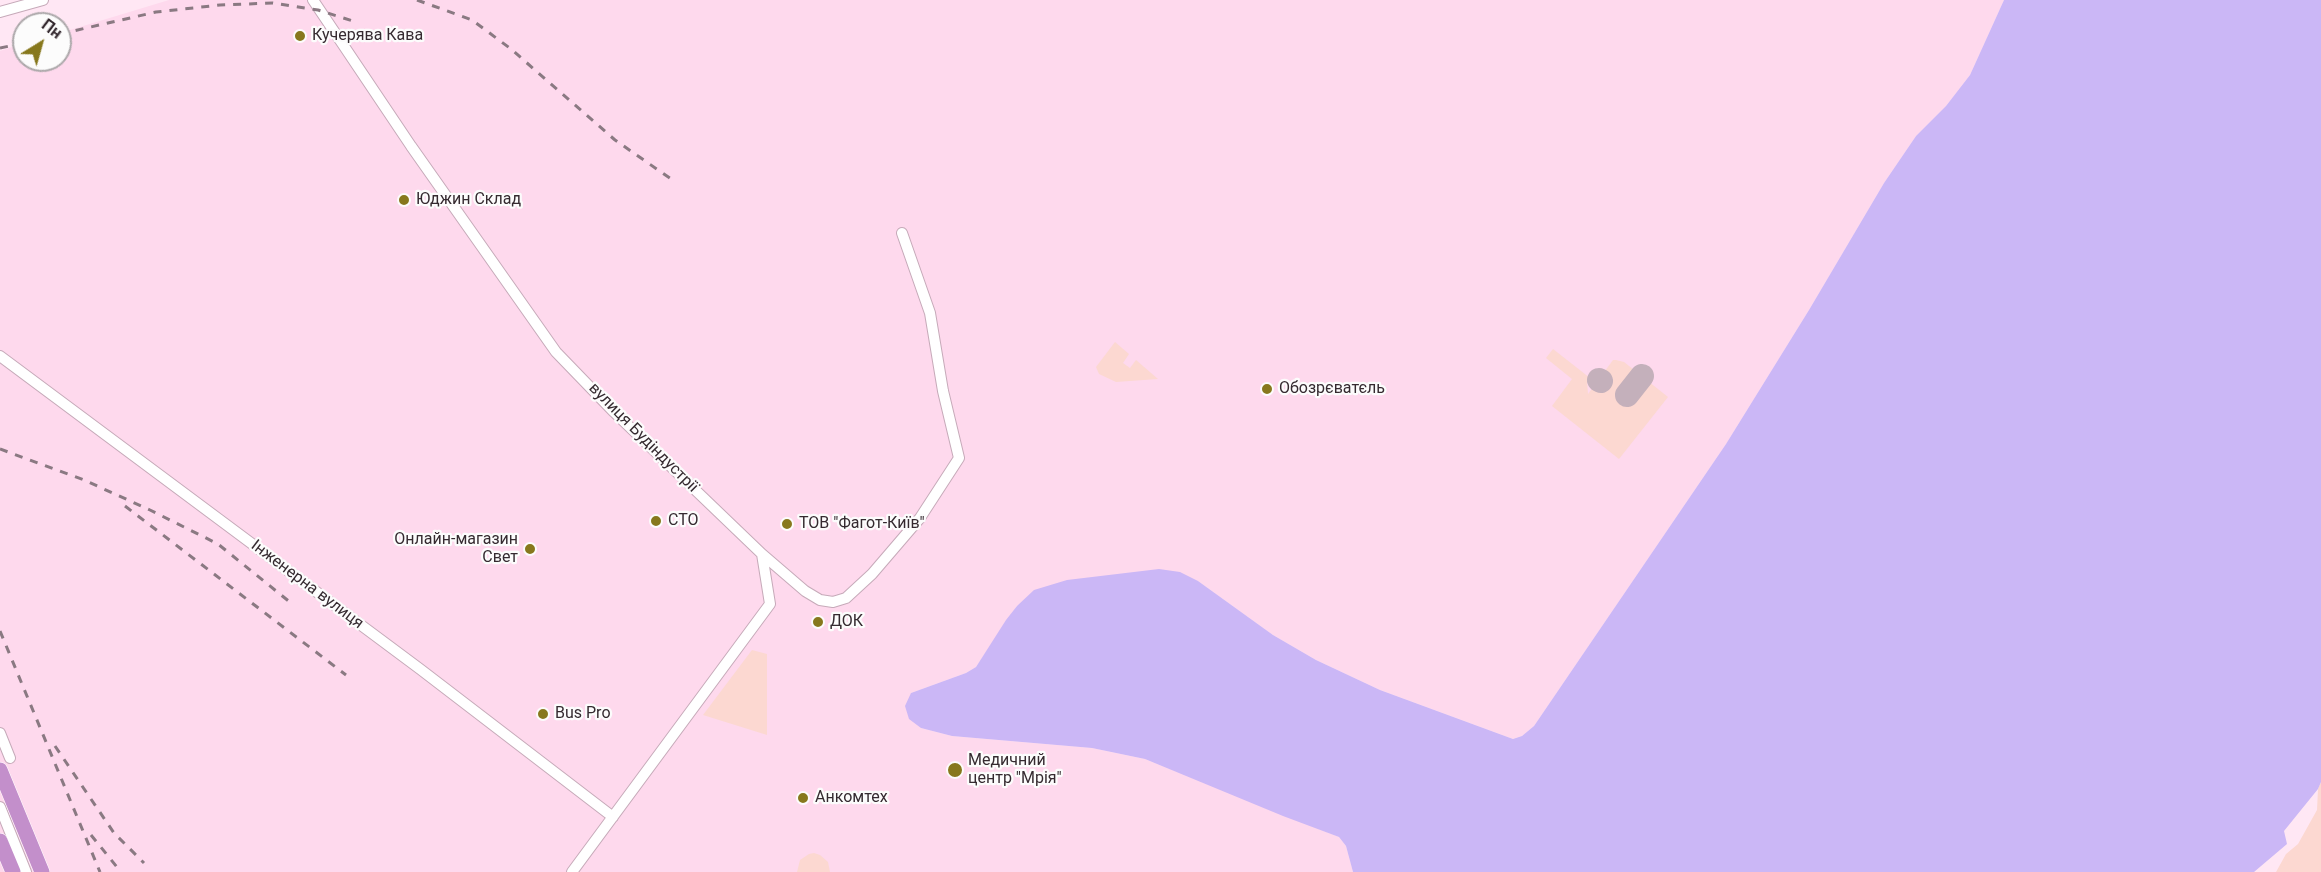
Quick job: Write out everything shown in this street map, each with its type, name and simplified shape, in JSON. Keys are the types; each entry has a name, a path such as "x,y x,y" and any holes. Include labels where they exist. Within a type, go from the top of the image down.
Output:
{"highway":[{"path":"5,764 42,872"},
{"path":"0,841 13,872"}],"street":[{"path":"0,12 43,0"},
{"name":"вулиця Будіндустрії","path":"313,0 411,146 556,352 614,412 762,554 805,591 820,600 833,602 846,598 872,574 920,519 958,458 941,381 930,313 902,233"},
{"name":"Інженерна вулиця","path":"0,356 420,669 613,817"},
{"path":"572,872 770,604 762,554"},
{"path":"0,733 5,764"},
{"path":"0,807 26,872"}],"shaded area":[{"path":"169,0 2004,0 1970,75 1946,106 1916,136 1884,183 1726,444 1534,726 1522,736 1513,739 1380,690 1316,660 1273,635 1198,581 1017,606 976,667 966,673 911,693 921,728 952,736 1092,748 1145,759 1339,837 1346,846 1353,872 0,872 0,51 12,47 12,72 72,72 72,29"},
{"path":"2004,0 2321,0 2321,782 2318,789 2284,831 2287,844 2254,872 1353,872 1346,846 1339,837 1145,759 1092,748 952,736 921,728 909,719 905,706 911,693 966,673 976,667 1006,620 1034,590 1067,580 1159,569 1180,572 1198,581 1273,635 1316,660 1380,690 1513,739 1522,736 1534,726 1726,444 1884,183 1916,136 1946,106 1970,75"},
{"path":"1115,342 1129,354 1123,363 1130,368 1136,360 1158,379 1116,382 1099,374 1096,367"},
{"path":"1553,349 1590,378 1587,381 1588,394 1613,360 1616,360 1624,362 1668,397 1619,459 1552,406 1572,379 1546,358"},
{"path":"752,650 767,654 767,735 703,715"},
{"path":"2321,782 2321,872 2276,872 2286,854 2298,844 2317,810 2318,789"},
{"path":"814,853 828,862 830,872 797,872 800,860"}],"taxiway":[{"path":"1627,395 1642,376"}],"railway":[{"path":"417,0 472,20 511,49 615,140 674,181"},
{"path":"72,31 156,12 220,5 273,3 318,10 353,21"},
{"path":"0,48 12,46"},
{"path":"0,449 84,480 218,544 291,603"},
{"path":"125,506 346,675"},
{"path":"0,631 100,872"},
{"path":"55,746 114,833 144,863"},
{"path":"91,835 121,872"}],"place":[{"name":"Кучерява Кава","path":"300,36"},
{"name":"Юджин Склад","path":"404,200"},
{"name":"Обозрєватєль","path":"1267,389"},
{"name":"СТО","path":"656,521"},
{"name":"ТОВ \"Фагот-Київ\"","path":"787,524"},
{"name":"Онлайн-магазин Свет","path":"530,549"},
{"name":"ДОК","path":"818,622"},
{"name":"Bus Pro","path":"543,714"},
{"name":"Медичний центр \"Мрія\"","path":"955,770"},
{"name":"Анкомтех","path":"803,798"}]}
